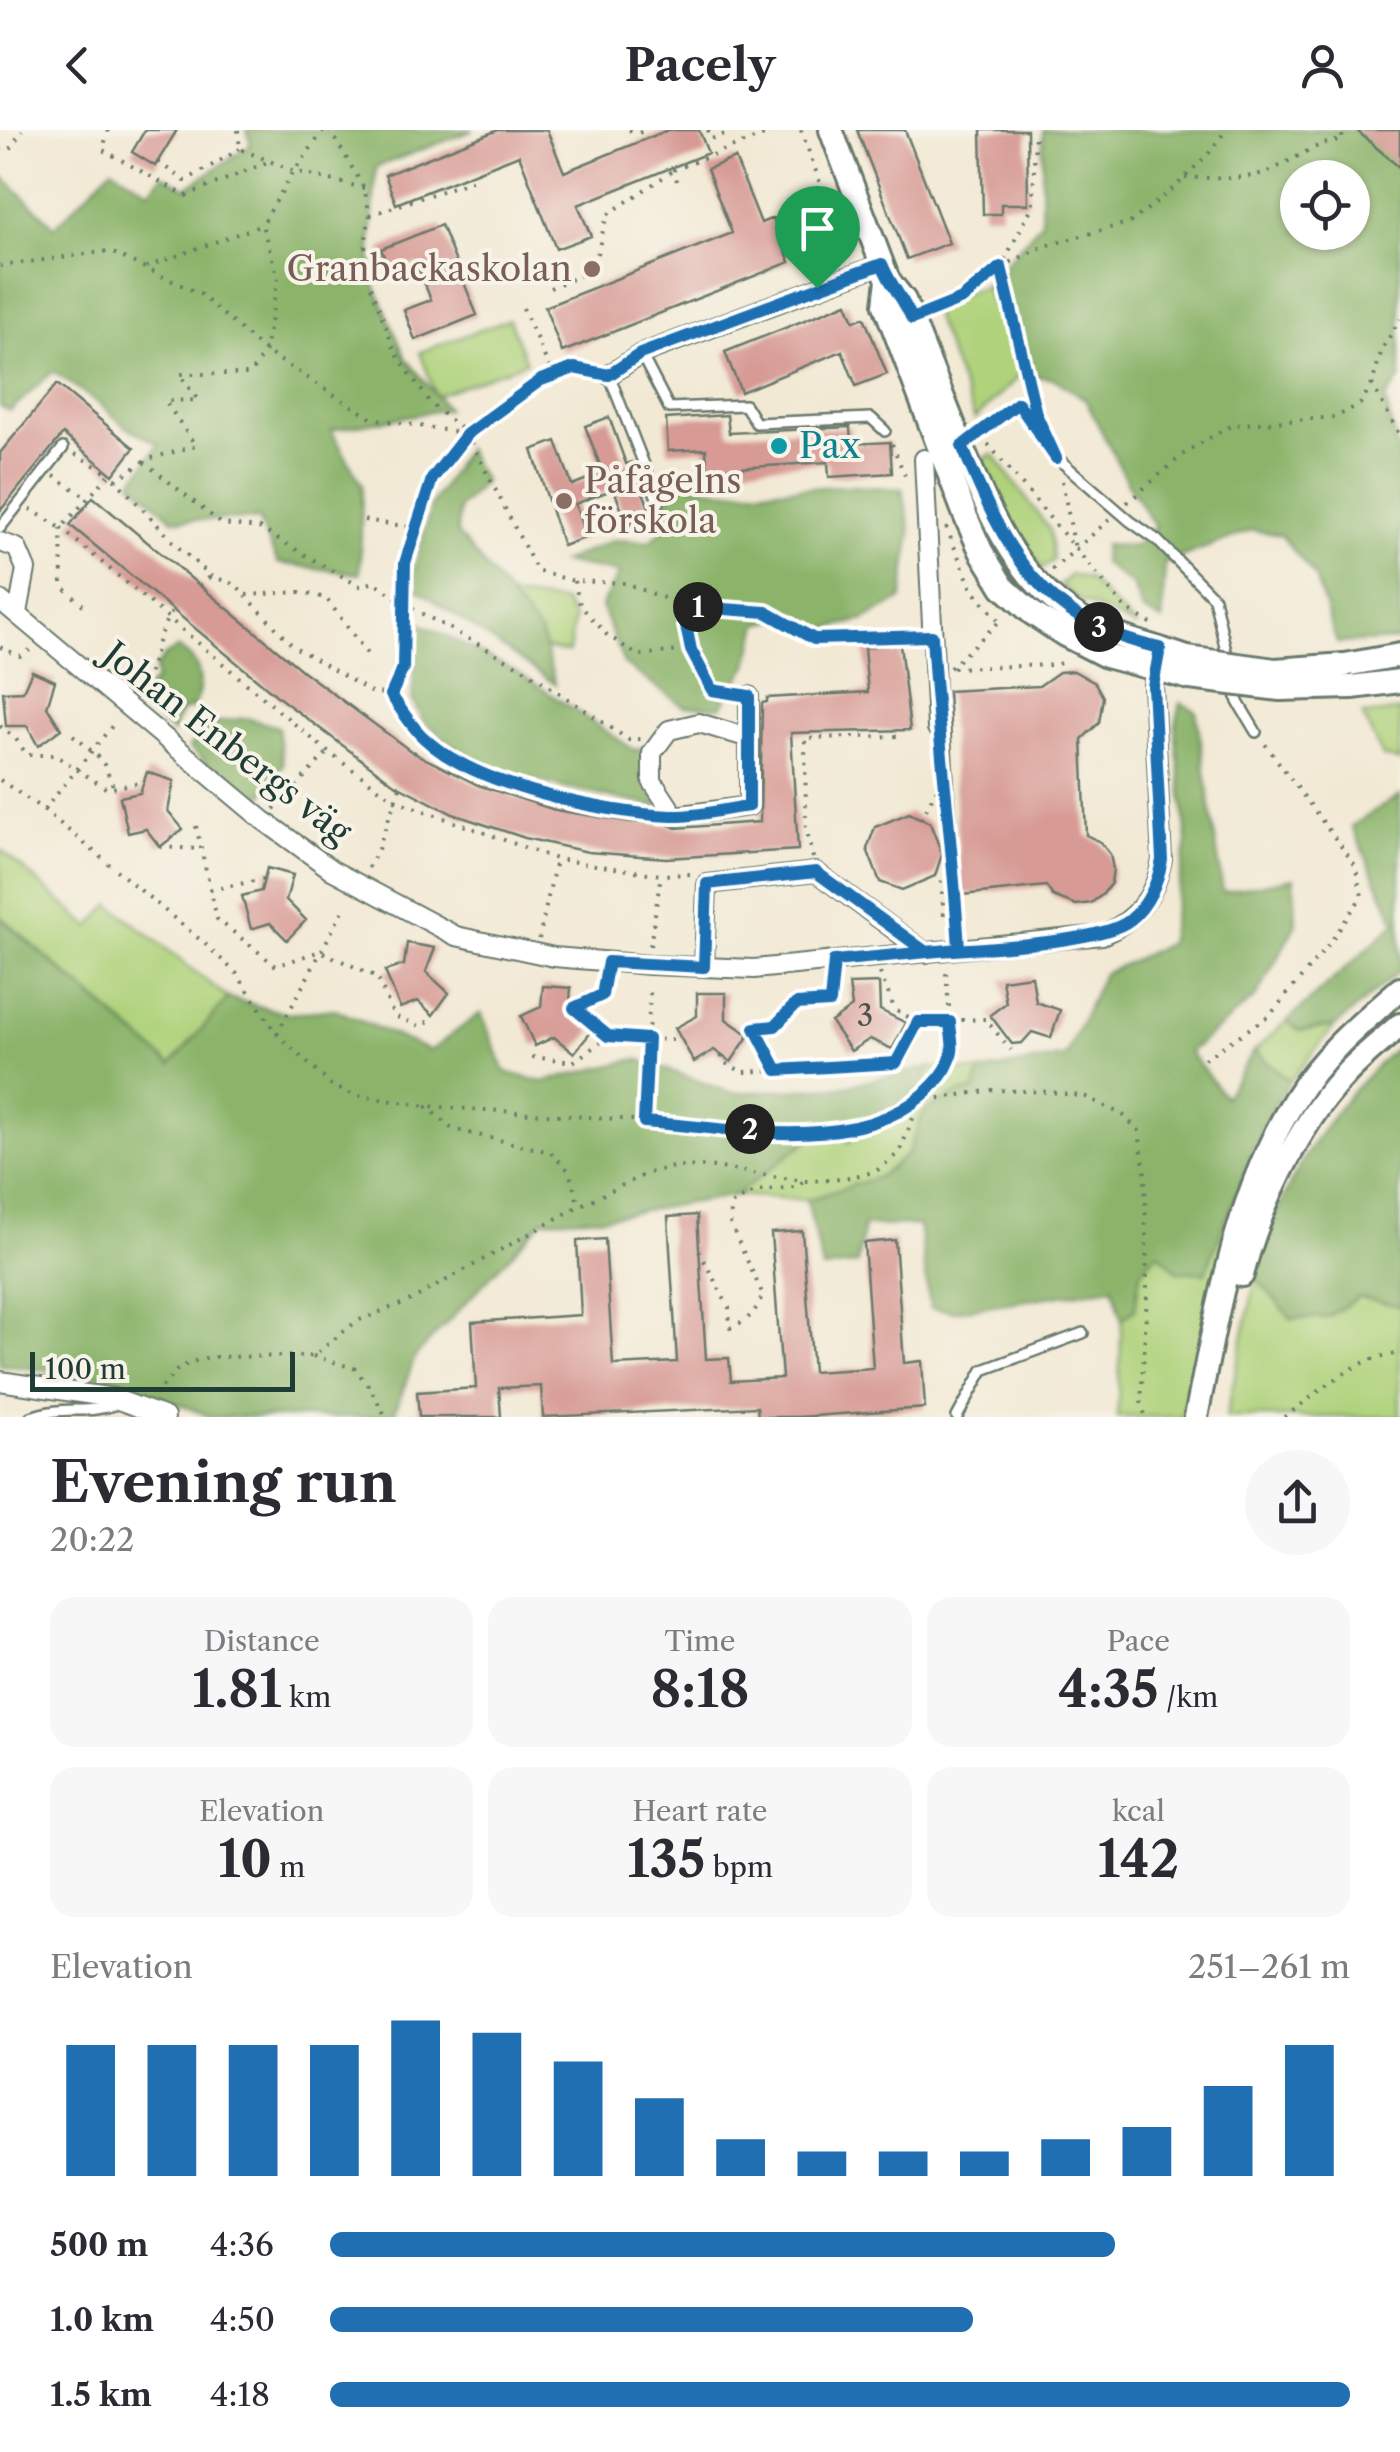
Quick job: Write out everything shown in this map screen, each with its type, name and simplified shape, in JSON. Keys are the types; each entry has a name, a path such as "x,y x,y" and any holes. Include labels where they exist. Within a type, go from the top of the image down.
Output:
{"street":[{"path":"830,130 885,272 904,300 992,519 1018,562 1044,591 1079,617 1160,649 1189,668 1280,689 1349,676 1400,655"},
{"path":"609,375 640,354 885,272"},
{"path":"885,272 885,306 939,452 981,551 1004,587 1032,613 1106,656 1160,649"},
{"path":"924,458 937,728"},
{"path":"0,542 18,548 26,569 18,613"},
{"name":"Johan Enbergs väg","path":"0,600 263,820 332,870 456,936 536,953 608,962 704,967 754,968 1102,935 1132,919 1154,888 1162,860 1160,649"},
{"path":"1349,676 1400,681"},
{"path":"749,696 749,738 749,806 675,816 652,781 652,753 669,730 699,722 749,738"},
{"path":"704,967 707,884 819,866 926,952"},
{"path":"1205,1410 1240,1226 1264,1156 1296,1096 1334,1050 1400,989"},
{"path":"1205,1410 1244,1264 1290,1155 1314,1112 1343,1076 1400,1025"},
{"path":"0,1380 124,1401 164,1417"}],"lane":[{"path":"640,354 669,408 746,405 756,423 871,418 885,431"},
{"path":"609,375 659,503"},
{"path":"962,446 1018,403 1056,458 1157,540 1214,598 1238,702 1256,732"},
{"path":"0,528 63,448"},
{"path":"957,1417 984,1370 1084,1333"},
{"path":"34,1416 62,1408 101,1410 124,1401"}],"path":[{"path":"0,150 11,148 22,130"},
{"path":"108,130 102,150 186,196 270,161"},
{"path":"238,130 240,149"},
{"path":"146,267 262,225 294,170 327,130 364,188 370,215 365,270 395,352 432,404 467,434 536,572 574,581 625,583 682,606 766,612 814,639 932,636"},
{"path":"629,130 648,130"},
{"path":"708,130 711,139 737,130"},
{"path":"749,130 762,146"},
{"path":"550,288 592,270 606,214 674,170 776,130"},
{"path":"1035,130 1033,205 1001,267 1036,414"},
{"path":"912,319 962,299 1001,267 1042,247 1131,222 1185,178 1226,130"},
{"path":"1185,178 1257,175 1305,150 1343,140 1341,130"},
{"path":"240,149 294,170 364,188"},
{"path":"158,162 185,181 240,149"},
{"path":"674,170 677,181"},
{"path":"370,215 476,179"},
{"path":"116,480 144,462 196,446 165,401 198,400 179,374 250,374 265,351 278,278 262,225"},
{"path":"0,266 109,250 200,294 265,351 371,418 467,434"},
{"path":"523,308 553,376"},
{"path":"1049,573 1186,451 1232,426 1336,417 1360,404 1372,384 1382,350 1400,319"},
{"path":"391,695 403,668 405,563 432,479 467,434 541,380 574,368 609,375"},
{"path":"1372,384 1400,436"},
{"path":"63,448 110,474 178,548 210,576 236,585 293,646 371,692 391,695 422,737 448,757 491,777 587,806 675,816"},
{"path":"1056,458 1076,549 1160,649"},
{"path":"144,462 222,524 259,528 359,586 375,582 404,604 524,669 629,740 664,737"},
{"path":"46,470 88,498"},
{"path":"83,605 62,586 61,528 110,474"},
{"path":"20,504 61,528 328,752 395,800 556,859 661,876 692,874 707,884"},
{"path":"364,520 416,528"},
{"path":"200,586 210,576"},
{"path":"574,581 580,605 606,634 637,655 691,650"},
{"path":"246,595 300,592 326,598 368,655"},
{"path":"682,606 691,650 712,690 749,696"},
{"path":"132,700 148,680 166,619 174,610"},
{"path":"1000,622 950,668 1067,661"},
{"path":"0,647 20,656 47,639"},
{"path":"0,726 16,738 28,755 55,755 107,789 137,783"},
{"path":"44,810 112,726"},
{"path":"937,728 959,949"},
{"path":"1204,1058 1270,1015 1330,943 1362,896 1355,865 1256,732"},
{"path":"73,736 102,760 114,788"},
{"path":"819,866 806,828 805,738 902,736"},
{"path":"414,753 422,737"},
{"path":"263,820 328,752"},
{"path":"921,819 943,777"},
{"path":"0,780 44,810 204,943 237,974 277,1034 331,1085 353,1095 426,1106 765,1130 848,1130 886,1119 920,1101 993,1090 1086,1098 1123,1115 1139,1130 1145,1174 1147,1294 1141,1404 1146,1417"},
{"path":"366,872 400,786"},
{"path":"196,826 217,920 276,966 320,950 377,977 394,1016 420,1026 432,1020"},
{"path":"160,847 201,849"},
{"path":"536,953 556,859"},
{"path":"650,946 661,876"},
{"path":"210,890 264,879"},
{"path":"941,881 944,916"},
{"path":"277,1034 346,905"},
{"path":"777,1070 755,1028 775,1026 796,1004 830,1002 834,961"},
{"path":"608,962 602,995 574,1008 608,1036 673,1040"},
{"path":"314,1356 357,1321 411,1300 625,1182 673,1167 708,1166 804,1181 875,1172 898,1152 920,1101 944,1073 952,1051 946,974"},
{"path":"881,975 895,1010 918,1022 984,1018 1011,1050"},
{"path":"644,1122 650,991"},
{"path":"722,1056 722,1061 743,1072 896,1063 918,1022"},
{"path":"532,1057 573,1062 608,1036"},
{"path":"426,1106 452,1129 550,1152 569,1171 579,1206"},
{"path":"699,1251 729,1308 730,1328 741,1324 755,1313 763,1295 729,1222 733,1204 756,1190 794,1186 804,1181"},
{"path":"145,1408 176,1372 190,1362 235,1354 314,1356 354,1368 386,1417"},
{"path":"1284,1417 1357,1367 1376,1357 1400,1354"}],"green space":[{"path":"247,130 474,130 376,167 372,278 405,357 447,409 331,430 362,485 360,574 278,563 258,519 174,520 132,482 159,444 126,427 53,371 10,411 0,406 0,174 55,227 112,168 149,191 163,175 186,188 251,145"},
{"path":"1043,130 1400,130 1400,379 1385,399 1400,461 1400,640 1337,643 1315,577 1281,535 1252,530 1165,563 1162,621 1142,610 1133,586 1103,563 1104,545 1135,546 1155,527 1085,399 1053,378 1020,375 1007,319 992,303 986,286 1041,222"},
{"path":"986,286 992,303 1007,319 1020,375 975,419 929,303"},
{"path":"509,319 526,362 436,396 420,352"},
{"path":"466,449 484,482 459,508 457,533 541,634 555,684 410,584 432,504"},
{"path":"993,454 1049,529 1053,560 1043,569 1019,538 982,459"},
{"path":"671,482 728,491 852,486 902,489 911,532 902,599 864,620 823,629 794,615 759,624 748,665 721,707 684,706 624,664 601,606 619,573 562,562 614,540 650,542 664,529"},
{"path":"1070,575 1087,578 1137,627 1081,601 1060,585"},
{"path":"511,596 564,602 574,619 569,652 537,643 525,628"},
{"path":"418,622 519,673 634,750 645,748 641,774 659,807 565,788 478,764 423,721 412,699"},
{"path":"178,648 192,659 200,681 194,707 180,712 173,733 137,700 156,680 155,668"},
{"path":"1181,703 1196,711 1223,892 1294,878 1296,924 1256,997 1189,1052 1225,1097 1254,1051 1290,1081 1264,1124 1205,1273 1177,1271 1158,1252 1140,1272 1135,1309 1122,1319 1113,1287 954,1311 930,1308 919,1225 864,1226 857,1264 823,1269 807,1200 879,1177 907,1155 924,1112 959,1093 974,1091 980,1072 1066,1056 1103,974 1168,944 1187,842 1175,728"},
{"path":"1400,711 1400,761 1383,757 1362,715"},
{"path":"246,718 278,727 283,764 255,808 189,747 213,723"},
{"path":"1400,795 1400,971 1335,1026 1299,1031 1287,1021 1396,923 1352,826"},
{"path":"0,849 90,927 110,904 228,998 171,1065 0,916"},
{"path":"0,918 171,1065 228,998 288,1014 334,1009 430,1051 481,1013 505,1072 543,1082 637,1059 732,1093 841,1087 930,1067 921,1088 849,1142 825,1127 736,1195 606,1217 543,1220 415,1357 393,1417 211,1417 115,1378 0,1365"},
{"path":"1287,1021 1299,1031 1335,1026 1290,1081 1254,1051"},
{"path":"1400,1044 1400,1306 1359,1297 1327,1317 1292,1319 1256,1278 1278,1211 1329,1121"},
{"path":"930,1067 980,1072 975,1091 959,1093 924,1112 907,1155 879,1177 807,1200 736,1195 825,1127 921,1088"},
{"path":"1245,1172 1182,1417 1117,1417 1122,1319 1135,1309 1140,1272 1158,1252 1205,1272"},
{"path":"1256,1278 1292,1319 1327,1317 1359,1297 1400,1306 1400,1417 1226,1417"}],"building":[{"path":"145,130 177,130 155,166 132,152"},
{"path":"498,130 547,130 564,172 668,130 699,130 708,153 578,205 591,236 556,249 519,155 396,204 385,175"},
{"path":"857,130 905,130 949,243 907,259"},
{"path":"981,130 1027,130 1028,204 1001,204 1001,214 983,214"},
{"path":"1356,130 1400,130 1400,168"},
{"path":"735,158 761,223 773,218 790,262 562,352 545,307 732,233 707,169"},
{"path":"441,225 477,315 415,340 404,310 431,300 417,264 391,275 381,249"},
{"path":"847,303 854,321 864,317 887,374 856,386 842,351 741,392 725,352"},
{"path":"57,384 134,448 113,475 63,434 0,511 0,453"},
{"name":"Pax","path":"727,415 729,433 850,427 851,444 890,442 892,473 829,477 828,462 707,470 706,449 668,451 666,419"},
{"path":"609,417 626,464 632,462 652,516 627,525 614,489 575,504 587,537 563,546 532,450 556,441 572,485 603,473 585,426"},
{"path":"93,497 304,672 412,752 478,785 555,810 630,822 665,823 676,828 760,822 762,703 767,698 868,692 864,648 900,644 910,730 791,733 798,850 666,858 588,852 525,838 453,814 393,783 282,700 70,525"},
{"path":"32,671 55,681 47,707 61,729 38,746 27,726 6,726 3,692 23,691"},
{"path":"1074,671 1095,683 1103,697 1099,723 1082,739 1086,835 1100,842 1110,854 1111,883 1091,903 1076,905 1053,896 1046,886 961,895 948,691 1039,686 1059,672"},
{"path":"147,772 174,781 168,811 183,829 160,847 146,829 128,833 120,797 140,793"},
{"path":"909,813 930,823 942,854 935,876 902,890 880,882 867,849 875,827"},
{"path":"267,868 293,875 286,900 306,920 287,940 270,923 251,929 242,896 261,891"},
{"path":"407,943 435,948 426,972 449,993 433,1015 418,1001 400,1008 385,971 404,965"},
{"path":"1032,976 1036,1002 1060,1010 1051,1038 1032,1032 1022,1043 1012,1044 990,1015 1006,1003 1002,980"},
{"path":"879,983 880,1010 906,1023 892,1049 870,1039 851,1051 831,1022 852,1007 849,984"},
{"path":"543,986 571,988 569,1013 592,1031 574,1053 554,1037 535,1046 521,1016 541,1007"},
{"path":"697,993 726,993 726,1019 749,1035 731,1062 714,1050 694,1062 675,1028 697,1016"},
{"path":"697,1215 706,1359 729,1358 731,1381 782,1378 771,1233 802,1231 813,1372 873,1368 864,1243 895,1240 904,1363 922,1361 925,1408 798,1417 758,1417 757,1407 543,1417 541,1386 499,1388 501,1417 419,1417 417,1392 476,1388 472,1322 581,1315 577,1241 605,1239 613,1365 677,1362 668,1217"}],"place":[{"name":"Granbackaskolan","path":"592,269"},
{"name":"Pax","path":"779,446"},
{"name":"Påfågelns förskola","path":"564,501"}],"route":[{"path":"817,288 640,354 609,375 574,368 541,380 467,434 432,479 405,563 403,668 391,695 422,737 448,757 491,777 587,806 675,816 749,806 749,696 712,690 691,650 682,606 766,612 814,639 932,636 937,728 955,881 959,949 834,961 830,1002 796,1004 775,1026 755,1028 777,1070 896,1063 918,1022 950,1022 952,1051 944,1073 920,1101 886,1119 848,1130 811,1132 644,1122 648,1039 608,1036 574,1008 602,995 608,962 704,967 707,884 816,872 926,952 1102,935 1132,919 1154,888 1162,860 1153,686 1160,648 1119,636 1079,617 1044,591 1018,562 992,519 962,446 1018,403 1056,458 1036,414 1001,267 962,299 912,319 882,264 817,288"}]}
